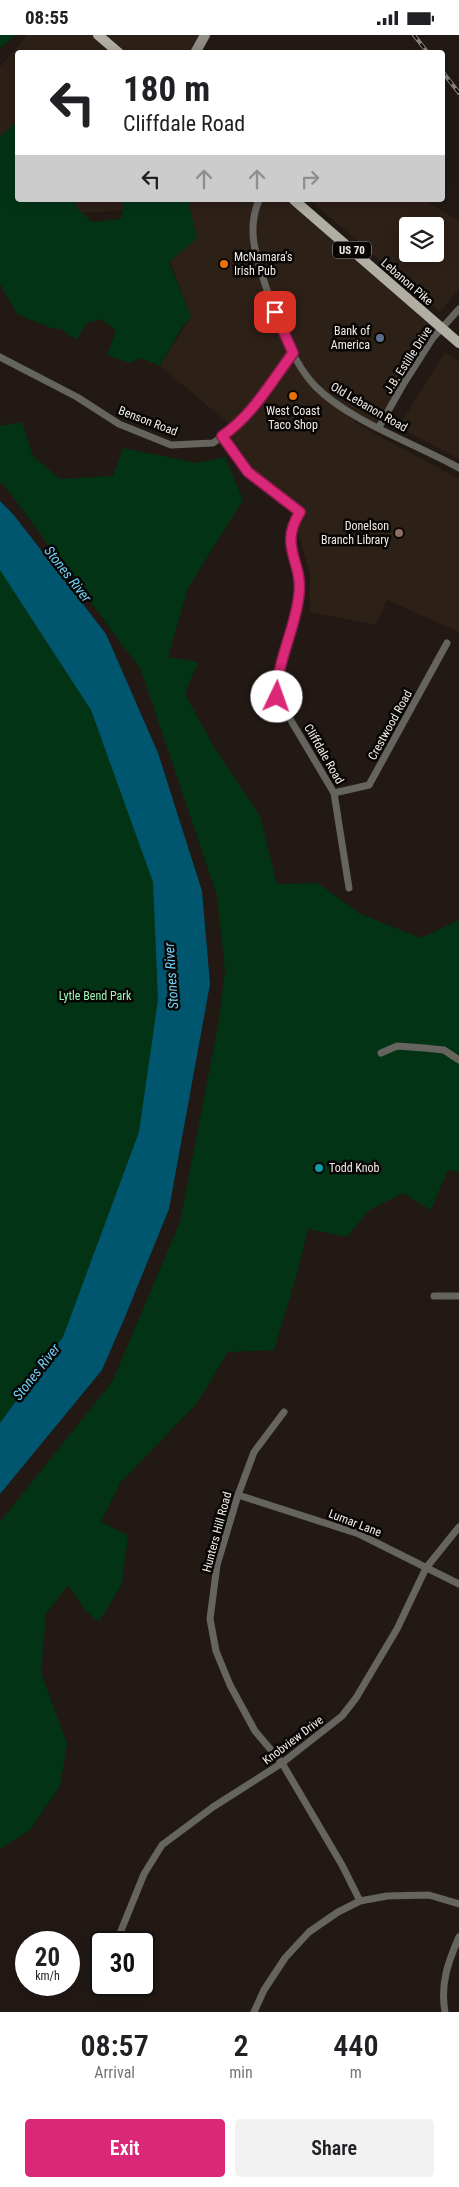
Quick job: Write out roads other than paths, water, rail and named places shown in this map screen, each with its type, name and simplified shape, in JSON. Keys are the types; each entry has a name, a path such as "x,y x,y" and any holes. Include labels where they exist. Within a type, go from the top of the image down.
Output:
{"main road":[{"path":"98,35 116,50"},
{"path":"197,50 205,35"},
{"name":"Lebanon Pike","path":"296,202 459,343"}],"street":[{"name":"Old Lebanon Road","path":"258,202 252,224 252,237 266,287 293,353 304,373 321,391 350,411 459,468"},
{"name":"J.B. Estille Drive","path":"379,427 432,339 459,309"},
{"name":"Benson Road","path":"0,357 77,397 119,424 172,445 213,443 234,428 244,418 293,353"},
{"name":"Cliffdale Road","path":"222,436 248,472 300,512 290,531 290,542 300,581 299,596 276,679 277,697 334,793 349,888"},
{"name":"Crestwood Road","path":"334,793 369,785 447,643"},
{"path":"381,1053 397,1047 444,1049 459,1060"},
{"path":"434,1297 459,1297"},
{"name":"Hunters Hill Road","path":"284,1412 254,1452 238,1495 217,1565 210,1619 216,1651 230,1685 255,1731 282,1763 342,1865 360,1901"},
{"name":"Lumar Lane","path":"238,1495 359,1534 459,1583"},
{"name":"Knobview Drive","path":"121,1931 144,1874 162,1845 213,1807 282,1763 342,1716 356,1698 397,1629 426,1568 459,1527"},
{"path":"254,2012 264,1990 285,1959 309,1932 338,1912 360,1901 387,1896 429,1895 459,1904"},
{"path":"445,2012 442,1996 444,1978 459,1937"}],"water":[{"name":"Stones River","path":"0,501 13,514 106,634 158,753 202,891 210,984 169,1209 125,1317 102,1370 0,1494 0,1423 63,1337 139,1132 158,1000 153,882 91,710 0,570"}],"railway":[{"path":"414,35 426,50"},
{"path":"445,75 459,93"}],"place":[{"name":"McNamara's Irish Pub","path":"224,264"},
{"name":"Bank of America","path":"380,338"},
{"name":"West Coast Taco Shop","path":"293,396"},
{"name":"Donelson Branch Library","path":"399,533"},
{"name":"Todd Knob","path":"319,1168"}],"park label":[{"name":"Lytle Bend Park","path":"95,996"}]}
